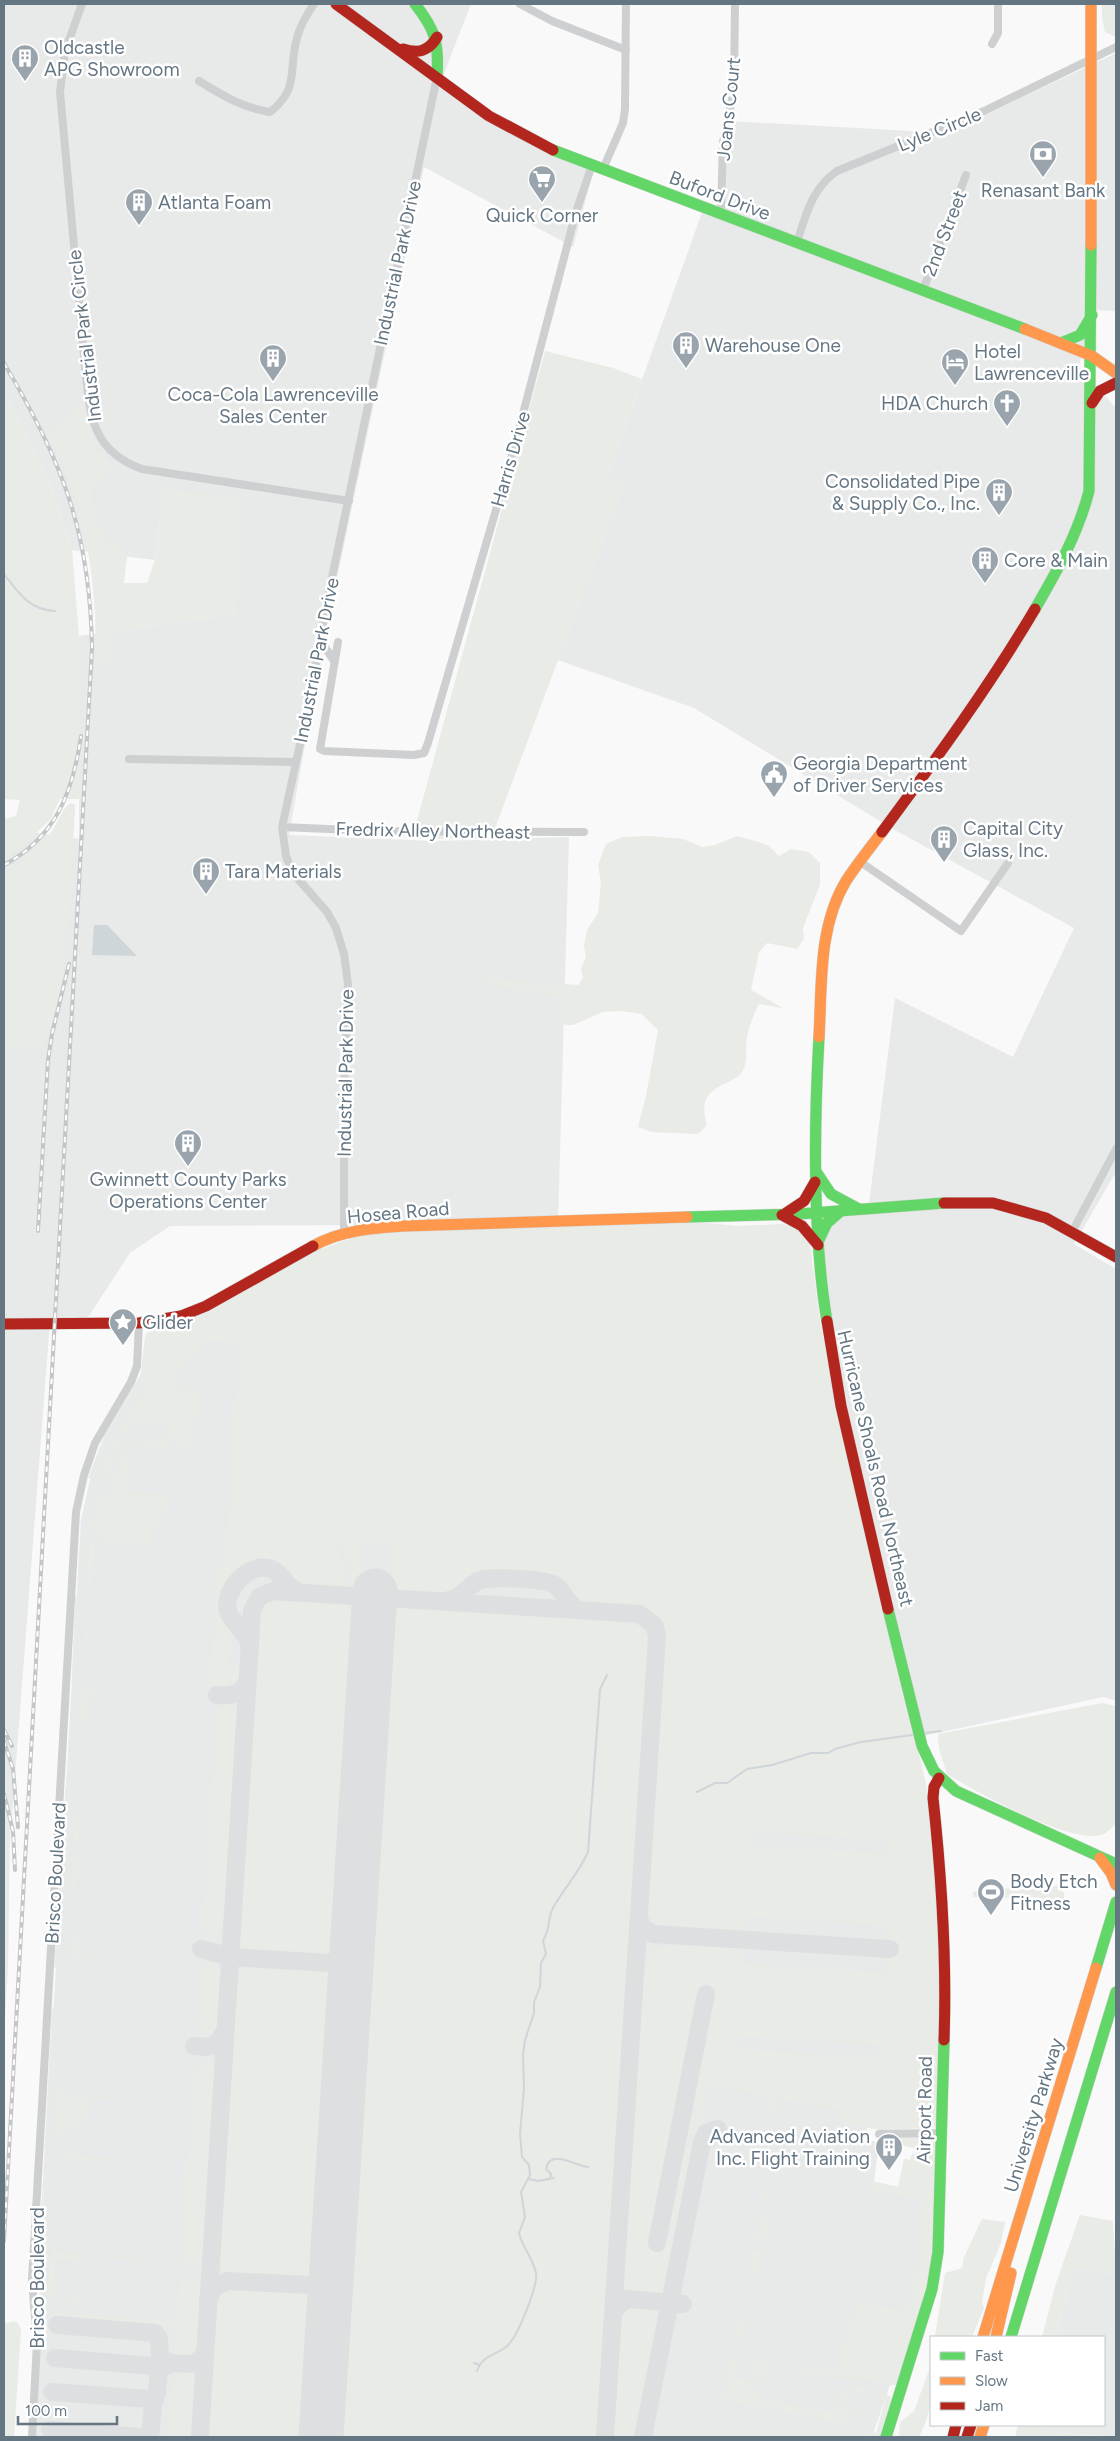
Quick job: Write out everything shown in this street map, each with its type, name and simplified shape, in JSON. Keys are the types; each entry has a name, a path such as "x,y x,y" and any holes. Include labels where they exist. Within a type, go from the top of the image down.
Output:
{"main road":[{"name":"Buford Drive","path":"336,4 489,116 548,148 1061,343 1092,356 1116,373"},
{"path":"416,4 434,28 437,37 439,47 437,77"},
{"path":"1091,4 1091,60"},
{"path":"393,45 412,52 422,51 433,45 437,37"},
{"name":"Hurricane Shoals Road Northeast","path":"939,1778 926,1756 916,1726 840,1406 828,1336 816,1212 818,1048 824,941 836,901 859,861 954,736 1044,595 1073,543 1083,514 1091,468 1091,60"},
{"path":"1061,343 1080,335 1092,315"},
{"path":"1092,403 1100,392 1116,383"},
{"path":"842,1210 827,1223 818,1244 802,1226 782,1214 804,1201 816,1176 830,1194 859,1209"},
{"name":"Hosea Road","path":"4,1324 139,1323 181,1316 206,1306 305,1250 344,1234 366,1229 409,1226 782,1214 960,1202 992,1203 1046,1218 1116,1258"},
{"path":"939,1778 956,1791 976,1802 1116,1864"},
{"name":"Airport Road","path":"888,2436 935,2273 939,2235 940,2133 946,1977 943,1892 933,1804 934,1787 939,1778"},
{"path":"1100,1858 1116,1855"},
{"path":"1100,1858 1111,1873 1116,1885"},
{"name":"University Parkway","path":"983,2336 1116,1902"},
{"path":"1011,2336 1116,1992"},
{"path":"996,2336 1011,2276 1018,2222"}],"street":[{"name":"Industrial Park Circle","path":"82,4 66,51 60,92 85,367 90,410 95,430 117,456 142,469 349,501"},
{"path":"199,81 252,110 270,112 281,103 290,89 297,38 314,4"},
{"path":"520,4 552,21 626,50"},
{"name":"Harris Drive","path":"334,662 320,749 324,751 414,755 424,753 511,457 545,335 576,212 598,167 623,123 626,4"},
{"name":"Joans Court","path":"721,214 723,142 734,89 735,4"},
{"path":"992,44 998,33 998,4"},
{"name":"Lyle Circle","path":"797,242 816,191 828,177 837,171 984,111 1116,47"},
{"name":"Industrial Park Drive","path":"344,1234 344,1092 348,984 345,961 336,928 327,912 292,872 286,856 282,827 437,77"},
{"name":"2nd Street","path":"923,290 966,175"},
{"path":"320,639 334,662"},
{"path":"334,662 338,642"},
{"path":"129,759 296,762"},
{"name":"Fredrix Alley Northeast","path":"282,827 375,831 584,832"},
{"path":"859,861 961,931 1008,863"},
{"path":"1072,1232 1116,1149"},
{"name":"Brisco Boulevard","path":"32,2437 36,2343 32,2280 76,1512 84,1475 95,1443 135,1371 139,1358 139,1323"},
{"path":"879,2134 940,2133"}],"shaded area":[{"path":"4,4 471,4 443,76 506,131 594,169 573,247 424,167 322,649 289,835 436,841 569,837 558,1224 170,1226 130,1253 85,1322 50,1322 10,1840 4,1840 4,828 79,839 79,636 236,614 163,489 155,560 72,550 47,475 4,392"},
{"path":"1102,4 1116,4 1116,37 1105,32"},
{"path":"1116,53 1116,311 1092,310 1079,367 1116,408 1116,1172 1074,1244 1116,1269 1116,1701 1103,1697 919,1737 832,1361 820,1211 869,1204 895,998 1013,1057 1074,928 893,829 694,708 558,660 624,484 607,477 704,207 724,214 728,121 947,133"},
{"path":"545,351 613,368 642,379 607,477 624,484 491,839 412,839"},
{"path":"4,392 47,475 72,550 79,636 80,799 60,799 50,820 23,845 4,858 4,819 16,816 20,800 4,799"},
{"path":"83,405 96,449 114,468 92,483 92,504 102,534 127,556 124,583 147,583 155,560 163,489 244,498 236,614 115,631 111,666 96,664 94,602 87,544 72,488 48,430"},
{"path":"71,803 75,804 75,813 68,934 59,993 43,1048 28,1050 4,1046 4,874 41,844"},
{"path":"649,836 683,839 702,847 715,845 737,836 768,845 779,856 791,849 809,852 820,863 820,885 803,928 804,939 797,949 767,943 759,952 751,990 783,1008 759,1004 746,1041 744,1068 740,1075 711,1093 706,1100 704,1110 707,1125 698,1134 652,1132 638,1127 646,1096 658,1030 642,1014 622,1011 603,1012 573,1025 566,1025 556,1019 562,1006 556,997 486,984 486,978 578,985 583,978 581,969 586,957 584,946 587,930 598,913 601,882 598,865 606,844 622,837"},
{"path":"94,925 107,925 137,956 92,955"},
{"path":"606,1223 708,1223 737,1226 783,1224 796,1227 810,1243 820,1321 838,1411 926,1784 934,1842 942,1947 937,2125 933,2128 880,2130 838,2122 840,2110 778,2099 774,2115 769,2113 771,2097 709,2084 703,2104 704,2111 690,2108 711,1997 700,1990 675,2122 686,2124 690,2112 703,2114 701,2129 695,2135 674,2131 652,2242 662,2244 663,2247 668,2243 673,2244 676,2255 668,2283 660,2293 654,2295 647,2296 629,2291 623,2280 622,2267 639,2016 643,1980 651,1949 681,1945 719,1944 737,1948 744,1964 889,1973 890,1926 746,1916 742,1928 732,1934 679,1929 653,1919 649,1900 649,1851 664,1636 660,1624 643,1610 619,1605 582,1604 556,1577 478,1572 451,1596 391,1591 393,1546 363,1544 360,1589 354,1587 343,1544 338,1546 348,1589 300,1586 278,1558 257,1560 233,1578 223,1597 220,1614 220,1619 230,1631 228,1665 239,1668 242,1675 240,1684 230,1690 213,1684 210,1677 216,1574 225,1562 239,1342 206,1341 172,1382 172,1385 204,1396 189,1437 191,1438 187,1451 178,1450 177,1440 167,1434 166,1424 136,1422 135,1428 126,1431 122,1437 103,1486 98,1485 106,1461 117,1438 142,1393 145,1393 141,1371 146,1334 153,1329 208,1312 315,1251 358,1236 395,1232","holes":["749,1832 889,1840 889,1853 749,1846","737,2036 882,2045 882,2058 737,2049"]},
{"path":"811,1308 912,1764 929,1870 865,2136 868,2140 879,2143 874,2182 930,2194 913,2319 872,2437 33,2437 45,2162 81,1519 94,1463 109,1428 142,1372 149,1335"},
{"path":"133,1387 134,1391 110,1430 91,1478 88,1478 104,1436"},
{"path":"140,1437 166,1439 167,1448 137,1446"},
{"path":"134,1438 134,1445 131,1445 127,1491 137,1495 137,1492 170,1495 150,1545 105,1542 105,1536 93,1535 90,1532 95,1496 98,1494 101,1498 108,1499 120,1459 130,1440"},
{"path":"92,1541 98,1542 95,1543 92,1584 94,1589 89,1588 87,1584 89,1545"},
{"path":"77,1596 74,1673 72,1674 75,1597"},
{"path":"272,1596 346,1600 353,1603 359,1612 338,1944 332,1953 323,1957 247,1951 241,1946 238,1938 259,1609 263,1601"},
{"path":"93,1597 93,1600 89,1600 88,1634 91,1635 90,1641 87,1641 85,1671 90,1672 90,1675 87,1677 82,1672 86,1602"},
{"path":"409,1604 587,1615 640,1626 645,1630 647,1637 649,1683 600,2437 336,2437 389,1618 396,1607"},
{"path":"94,1686 87,1718 83,1720 80,1731 81,1693 85,1688"},
{"path":"230,1703 236,1707 240,1715 226,1926 212,1935 202,1925 216,1711 222,1704"},
{"path":"1102,1703 1116,1706 1116,1823 1101,1835 1087,1836 1068,1832 1023,1815 947,1774 939,1749 938,1734"},
{"path":"68,1758 69,1760 63,1845 61,1844"},
{"path":"75,1814 81,1816 79,1844 73,1841"},
{"path":"4,1840 10,1840 8,1969 4,2035"},
{"path":"63,1854 58,1966 54,1968 61,1855"},
{"path":"72,1856 78,1856 76,1898 70,1891"},
{"path":"1058,1885 1064,1893 1064,1899 1058,1902 1056,1899 974,1897 972,1893 989,1889 1038,1889"},
{"path":"75,1908 72,1914 74,1939 79,1940 78,1955 91,1956 91,1960 76,1959 72,1954 72,1930 69,1913"},
{"path":"205,1961 216,1963 223,1972 223,2001 222,2012 215,2029 208,2033 199,2033 196,2028 199,1968"},
{"path":"250,1964 322,1969 330,1972 335,1982 317,2274 311,2279 228,2274 223,2271 218,2262 235,1977 239,1969"},
{"path":"52,2007 55,2011 41,2236 40,2234"},
{"path":"202,2063 213,2069 217,2076 205,2256 198,2263 181,2263 193,2069"},
{"path":"65,2087 65,2094 112,2096 113,2090 118,2092 118,2097 123,2099 86,2098 84,2127 63,2126 62,2142 67,2144 62,2145 56,2138 59,2090"},
{"path":"932,2137 936,2141 934,2255 927,2289 897,2385 885,2386 878,2382 860,2379 803,2377 802,2369 806,2366 837,2372 855,2302 907,2311 922,2236 918,2235 924,2201 877,2192 870,2187 872,2181 898,2187 904,2159 910,2160 912,2154 917,2153 918,2149 896,2144 895,2140 897,2138"},
{"path":"682,2148 693,2149 695,2156 683,2220 681,2226 672,2230 667,2223"},
{"path":"63,2154 112,2158 112,2160 107,2160 106,2164 57,2158"},
{"path":"58,2170 63,2174 58,2172 55,2228 51,2232 54,2172"},
{"path":"765,2182 773,2186 770,2201 761,2205"},
{"path":"1080,2215 1113,2221 1116,2274 1075,2267 1055,2336 1042,2336 1056,2283"},
{"path":"759,2216 771,2221 768,2236 759,2240 754,2239"},
{"path":"982,2219 1005,2222 1001,2243 986,2278 982,2302 984,2308 972,2336 935,2336 945,2273 962,2268 964,2257"},
{"path":"52,2246 56,2248 56,2252 174,2259 174,2262 82,2256 82,2261 78,2261 75,2283 76,2300 85,2300 86,2305 82,2308 67,2303 73,2302 75,2261 56,2260 53,2302 59,2304 48,2302"},
{"path":"755,2250 764,2255 760,2271 754,2276 747,2273 752,2252"},
{"path":"1075,2267 1116,2274 1116,2437 1039,2431 1040,2426 1105,2426 1105,2336 1055,2336"},
{"path":"180,2279 204,2284 199,2347 196,2354 189,2358 180,2356 175,2349 176,2328 50,2319 46,2316 52,2313 69,2313 176,2321"},
{"path":"231,2287 309,2292 314,2296 305,2437 206,2437 215,2299 222,2289"},
{"path":"636,2306 653,2309 662,2323 638,2437 611,2437 620,2317 626,2310"},
{"path":"743,2316 767,2322 766,2325 744,2320 740,2341 734,2340 737,2322"},
{"path":"14,2321 18,2323 21,2330 14,2437 4,2437 4,2324"},
{"path":"737,2355 733,2378 751,2381 756,2355 772,2359 771,2379 754,2378 754,2393 757,2393 757,2398 831,2412 837,2403 836,2389 845,2387 846,2392 842,2410 850,2413 849,2422 845,2424 722,2400 730,2357"},
{"path":"930,2368 930,2402 924,2428 919,2437 903,2437 899,2435 900,2422 914,2411"},
{"path":"189,2370 196,2377 197,2383 193,2437 168,2437 172,2378 180,2371"},
{"path":"861,2386 875,2391 873,2394 864,2391 856,2419 852,2414 859,2393 854,2392 853,2389"},
{"path":"883,2393 890,2396 892,2400 882,2437 861,2437 862,2434 876,2433 885,2401 881,2398"},
{"path":"1018,2426 1040,2426 1040,2431 1108,2437 1015,2437"}],"waterway":[{"path":"4,574 31,604 46,610 55,611"},
{"path":"477,2371 482,2362 511,2342 526,2312 536,2280 535,2268 519,2233 525,2217 521,2192 530,2175 529,2165 522,2157 520,2134 524,2088 523,2054 525,2040 534,2013 534,2002 540,1987 541,1963 546,1954 543,1941 551,1912 588,1852 600,1689 607,1675"},
{"path":"924,1733 941,1731"},
{"path":"697,1792 715,1783 727,1783 747,1769 772,1765 811,1753 828,1753 835,1749 861,1742 912,1735"},
{"path":"550,2178 551,2174 546,2169 548,2163 552,2160 564,2160 588,2167"},
{"path":"529,2179 538,2181 554,2178"},
{"path":"474,2363 479,2365"}],"taxiway":[{"path":"250,1647 246,1637 228,1611 229,1594 239,1579 255,1569 271,1569 279,1574 291,1588 300,1592"},
{"path":"445,1601 455,1598 483,1579 525,1579 555,1585 571,1605 580,1610"},
{"path":"200,2437 252,1611 259,1597 273,1591 640,1614 655,1626 657,1637 605,2437"},
{"path":"217,1695 227,1695 240,1691 248,1679"},
{"path":"639,1918 643,1928 653,1934 890,1949"},
{"path":"330,1963 347,1955 353,1940"},
{"path":"201,1949 231,1957 330,1963 342,1970 348,1980 350,1989"},
{"path":"657,2243 706,1994"},
{"path":"194,2046 206,2047 218,2043 225,2030"},
{"path":"643,2437 702,2142 706,2133 718,2129"},
{"path":"309,2285 324,2279 332,2263"},
{"path":"208,2300 214,2288 227,2281 309,2285 323,2293 329,2309"},
{"path":"614,2311 621,2303 629,2299 683,2304"},
{"path":"57,2325 155,2333 159,2338 160,2356 165,2361 172,2363"},
{"path":"55,2358 152,2366 167,2363 194,2363 205,2352"},
{"path":"150,2437 159,2373 162,2368 172,2363"},
{"path":"52,2392 150,2399 156,2395"},
{"path":"50,2430 140,2437 147,2436 151,2431"}],"runway":[{"path":"321,2437 375,1591"}],"railway":[{"path":"4,363 42,433 69,498 79,532 86,568 92,648 4,2241"},
{"path":"4,865 22,854 37,841 59,811 73,776 81,736"},
{"path":"38,1231 48,1060 52,1034 69,964"},
{"path":"4,1730 12,1746"},
{"path":"4,1741 13,1769 18,1827"},
{"path":"4,1794 13,1831 15,1870"}],"traffic: fast":[{"path":"415,4 428,22 435,38 437,77"},
{"path":"553,150 1025,329"},
{"path":"1035,609 1073,537 1089,491 1091,245"},
{"path":"1061,343 1080,335 1092,315"},
{"path":"819,1037 815,1143 817,1216 822,1287 827,1321"},
{"path":"817,1173 831,1194 859,1209"},
{"path":"687,1217 799,1214 944,1203"},
{"path":"819,1240 827,1223 842,1210"},
{"path":"888,1609 922,1746 934,1771 956,1791 1116,1864"},
{"path":"1096,1968 1116,1902"},
{"path":"1011,2336 1116,1992"},
{"path":"886,2437 932,2289 938,2252 944,2040"}],"traffic: slow":[{"path":"1091,4 1091,245"},
{"path":"1025,329 1092,356 1116,373"},
{"path":"819,1037 821,977 830,917 846,881 882,832"},
{"path":"313,1246 346,1233 405,1226 687,1217"},
{"path":"1100,1858 1111,1873 1116,1885"},
{"path":"983,2336 1096,1968"},
{"path":"996,2336 1011,2273"},
{"path":"980,2437 984,2426"}],"traffic: jam":[{"path":"336,4 489,116 553,150"},
{"path":"403,49 423,50 434,42 437,37"},
{"path":"1092,403 1100,391 1116,383"},
{"path":"882,832 981,695 1035,609"},
{"path":"786,1213 804,1201 815,1182"},
{"path":"944,1203 993,1203 1046,1218 1116,1257"},
{"path":"782,1215 802,1226 818,1245"},
{"path":"4,1324 139,1323 181,1316 206,1306 313,1246"},
{"path":"827,1321 841,1406 888,1609"},
{"path":"939,1778 934,1787 933,1798 943,1919 945,1979 944,2040"},
{"path":"953,2437 956,2426"},
{"path":"967,2437 971,2426"}],"place":[{"name":"Oldcastle APG Showroom","path":"25,82"},
{"name":"Renasant Bank","path":"1043,178"},
{"name":"Quick Corner","path":"542,203"},
{"name":"Atlanta Foam","path":"139,226"},
{"name":"Warehouse One","path":"686,369"},
{"name":"Coca-Cola Lawrenceville Sales Center","path":"273,382"},
{"name":"Hotel Lawrenceville","path":"955,386"},
{"name":"HDA Church","path":"1007,427"},
{"name":"Consolidated Pipe & Supply Co., Inc.","path":"999,516"},
{"name":"Core & Main","path":"985,584"},
{"name":"Georgia Department of Driver Services","path":"774,798"},
{"name":"Capital City Glass, Inc.","path":"944,863"},
{"name":"Tara Materials","path":"206,895"},
{"name":"Gwinnett County Parks Operations Center","path":"188,1167"},
{"name":"Glider","path":"123,1346"},
{"name":"Body Etch Fitness","path":"991,1916"},
{"name":"Advanced Aviation Inc. Flight Training","path":"889,2171"}]}
